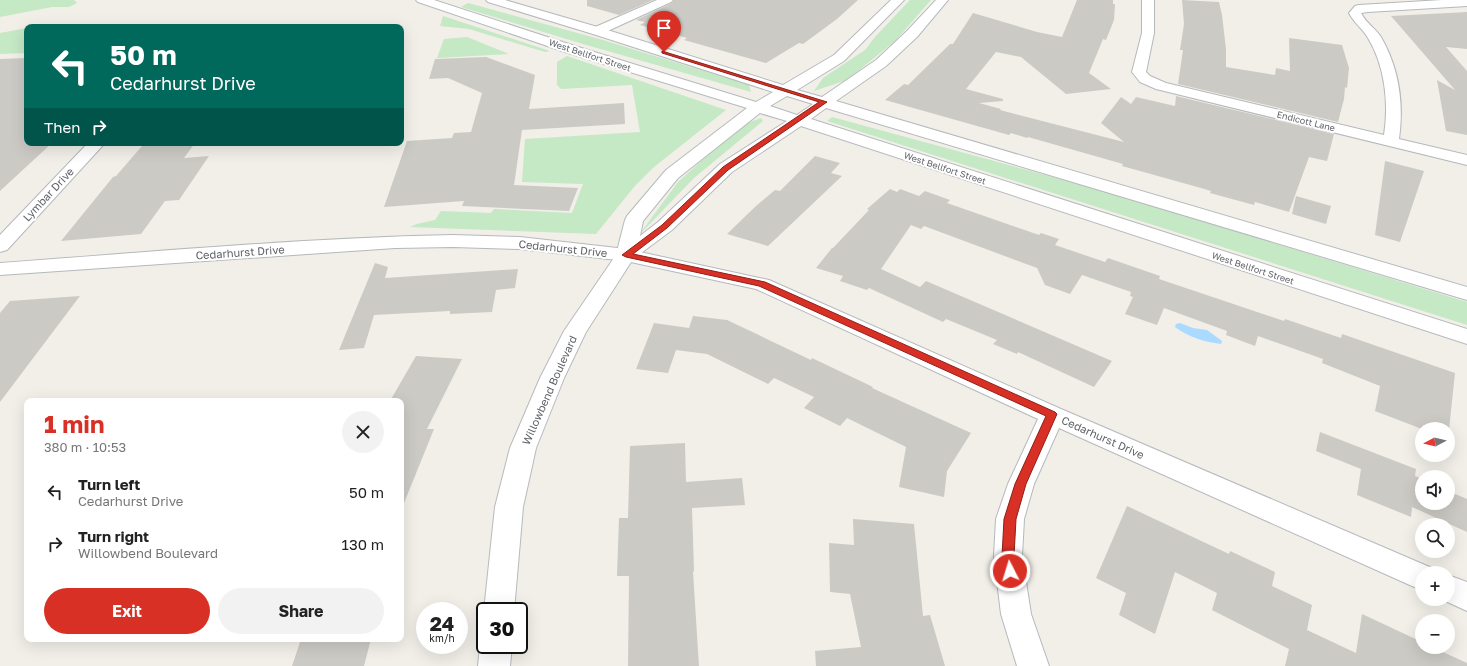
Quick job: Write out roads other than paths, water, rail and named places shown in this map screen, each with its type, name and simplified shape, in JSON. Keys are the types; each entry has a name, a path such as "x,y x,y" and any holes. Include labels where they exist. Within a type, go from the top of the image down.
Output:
{"main road":[{"name":"West Bellfort Street","path":"422,0 570,49 758,107 1467,337"},
{"path":"438,6 454,0"},
{"path":"492,0 597,31 786,91 1467,294"},
{"path":"597,31 667,0"},
{"name":"Willowbend Boulevard","path":"626,255 634,220 672,174 758,107 839,58 898,0"},
{"name":"Willowbend Boulevard","path":"500,602 509,507 523,448 552,378 575,331 626,255 665,226 726,168 880,63 912,34 942,0"},
{"name":"Endicott Lane","path":"1148,0 1148,33 1138,72 1145,79 1161,86 1467,160"},
{"path":"1391,142 1394,103 1389,72 1384,56 1372,34 1355,13 1359,9 1368,8 1467,2"},
{"name":"Lymbar Drive","path":"0,246 93,146"},
{"name":"Cedarhurst Drive","path":"0,269 395,242 453,241 520,243 626,255 762,284 1415,574"},
{"path":"1033,666 1016,614 1008,556 1010,519 1021,484 1052,414"},
{"path":"1455,591 1467,597"},
{"path":"494,666 495,654"}],"water":[{"path":"1180,323 1193,328 1207,330 1222,341 1221,344 1209,342 1185,334 1175,327 1176,324"}]}
